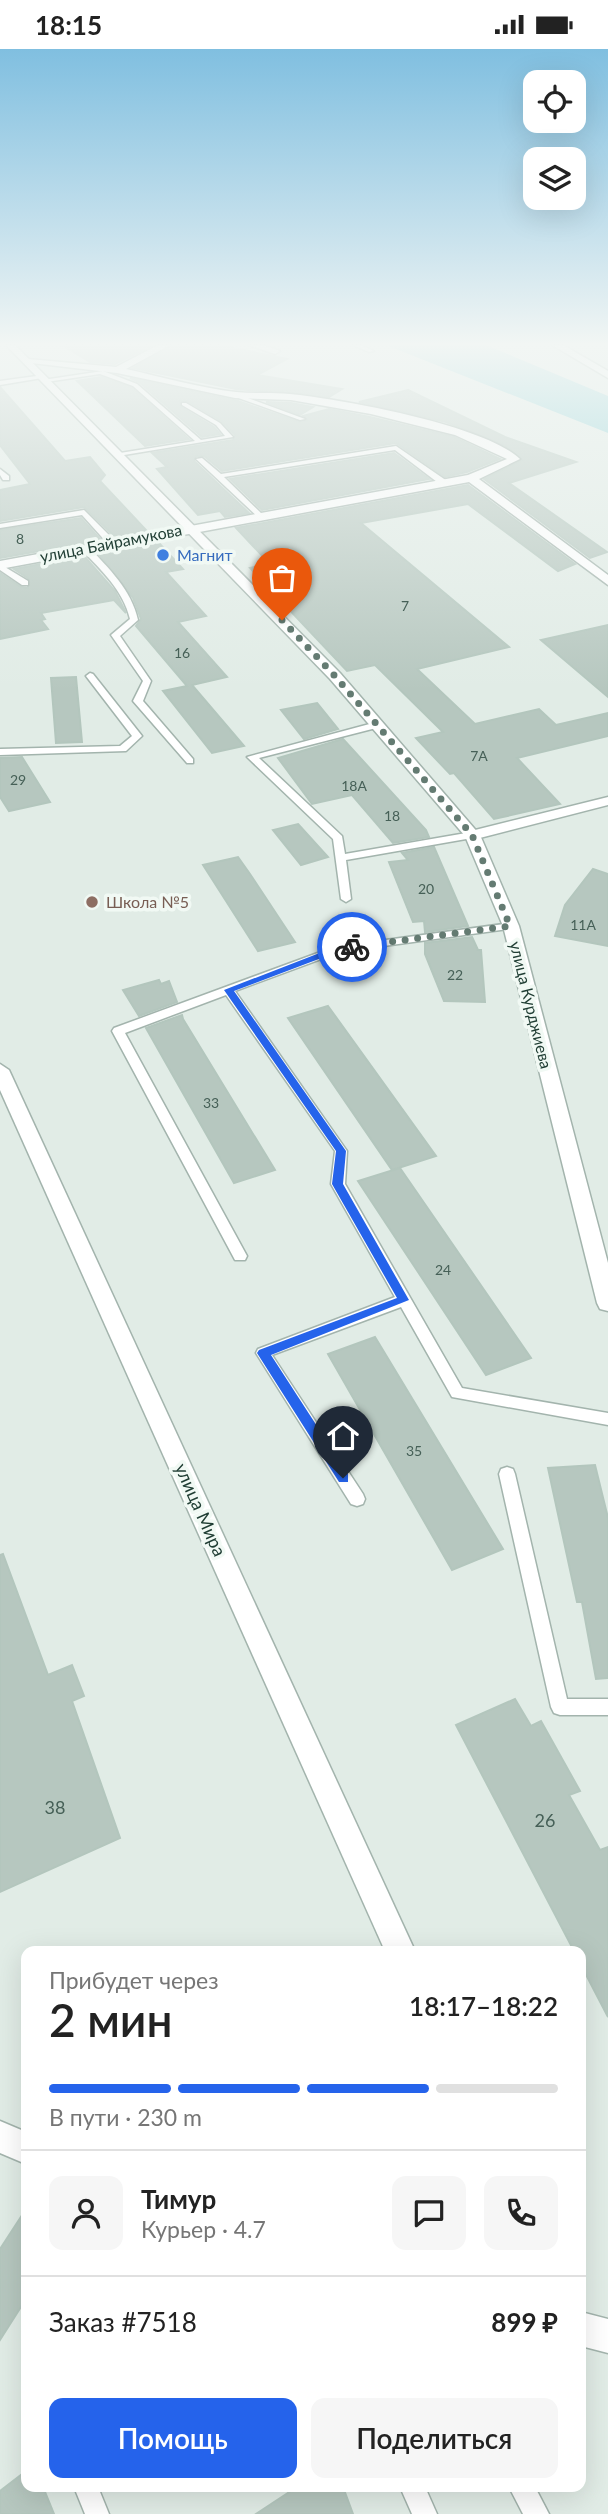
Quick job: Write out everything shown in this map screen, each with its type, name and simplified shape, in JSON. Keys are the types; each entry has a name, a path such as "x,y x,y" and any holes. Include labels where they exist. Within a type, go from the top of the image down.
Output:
{"street":[{"name":"улица Курджиева","path":"125,460 335,676 472,835 510,926 608,1303"},
{"name":"улица Байрамукова","path":"0,565 471,478 513,460"},
{"path":"471,478 608,581"},
{"path":"472,835 608,801"},
{"name":"улица Мира","path":"2,1079 398,1946"},
{"path":"0,2137 21,2146"},
{"path":"586,2330 608,2336"}],"lane":[{"path":"201,460 259,516"},
{"path":"219,476 320,460"},
{"path":"413,460 444,483"},
{"path":"0,471 6,478"},
{"path":"0,526 85,512 112,543"},
{"path":"85,548 124,590 132,604 134,620 115,635 147,681 138,701 190,761"},
{"path":"0,565 25,583"},
{"path":"0,752 123,749 137,736 90,676"},
{"path":"346,899 338,838 252,757 377,725"},
{"path":"341,858 472,835"},
{"path":"240,1256 118,1031 338,949 510,926"},
{"path":"228,990 341,1151 338,1184 457,1393 608,1419"},
{"path":"357,1499 263,1353 404,1300"},
{"path":"508,1474 560,1707 608,1707"},
{"path":"88,2492 97,2514"},
{"path":"414,2492 425,2514"},
{"path":"524,2492 537,2514"}],"building":[{"path":"12,460 93,460 105,475 100,481 147,531 115,537 84,507 0,521 0,490 30,484"},
{"path":"160,460 194,460 249,513 225,517 220,511 198,515 157,469 167,467"},
{"path":"209,460 290,460 222,471"},
{"path":"350,460 403,460 429,479 262,510 230,479"},
{"path":"421,460 497,460 467,472 445,477"},
{"path":"522,460 576,462 509,483 607,552 590,558 484,479"},
{"path":"468,485 575,564 558,571 468,504 361,523 509,647 417,669 475,724 539,709 556,725 608,713 608,736 517,758 560,804 494,819 454,773 450,774 416,738 443,732 375,665 347,671 250,568 270,564 236,528"},
{"path":"81,518 101,540 0,558 0,530"},
{"path":"158,542 183,569 166,572 206,616 178,622 227,677 192,685 244,746 212,753 163,691 187,686 136,626 141,619 133,598 98,553"},
{"path":"84,556 115,591 126,613 114,600 41,613 45,619 41,620 48,629 0,639 0,573 21,587 28,588 29,579 14,569"},
{"path":"608,625 608,697 541,640"},
{"path":"76,677 82,742 56,743 51,678"},
{"path":"317,703 338,729 304,739 281,710"},
{"path":"343,739 426,830 429,837 393,843 352,795 312,804 278,758"},
{"path":"22,757 50,802 9,811 0,797 0,758"},
{"path":"298,824 328,857 301,865 273,830"},
{"path":"434,847 468,926 425,932 424,921 413,922 389,862 408,860 402,853"},
{"path":"238,857 295,942 258,951 203,865"},
{"path":"593,869 608,874 608,946 555,936 565,905"},
{"path":"472,937 478,950 481,950 485,1002 444,1001 425,954 425,943"},
{"path":"159,980 161,984 169,981 177,1002 139,1016 123,990"},
{"path":"328,1006 436,1156 392,1170 288,1018"},
{"path":"182,1015 275,1170 234,1183 146,1028"},
{"path":"400,1168 531,1358 486,1375 358,1181"},
{"path":"375,1337 503,1549 452,1570 328,1354"},
{"path":"595,1465 608,1518 608,1678 596,1679 582,1602 577,1602 548,1468"},
{"path":"3,1554 48,1675 72,1665 84,1696 72,1701 120,1838 0,1892 0,1555"},
{"path":"515,1699 531,1726 541,1721 580,1791 569,1795 600,1850 608,1847 608,2017 586,1975 586,1946 571,1946 456,1725"},
{"path":"21,2217 21,2307 0,2340 0,2249"},
{"path":"21,2475 21,2492 45,2492 54,2514 0,2514 0,2491"},
{"path":"289,2492 345,2492 353,2514 256,2514"}],"way so far":[{"path":"282,620 335,676 472,835 510,926 352,947"}],"place":[{"name":"Магнит","path":"163,555"},
{"name":"Школа №5","path":"92,902"}],"route":[{"path":"343,1478 263,1353 404,1300 338,1184 341,1151 228,990 338,949 352,947"}]}
